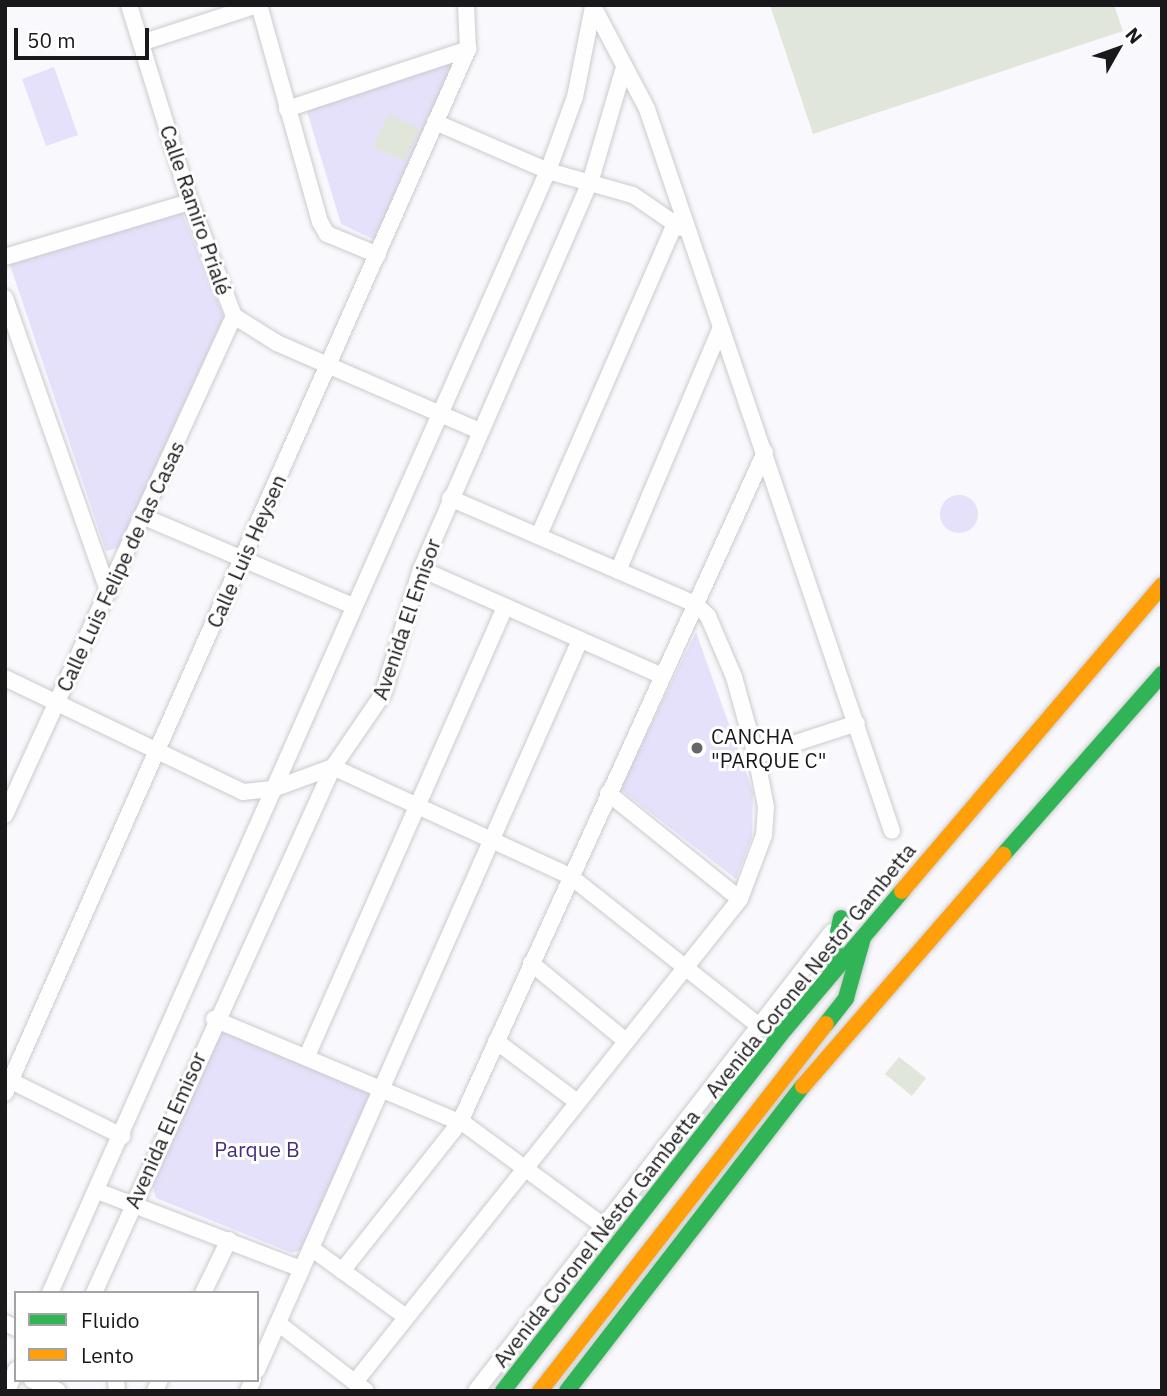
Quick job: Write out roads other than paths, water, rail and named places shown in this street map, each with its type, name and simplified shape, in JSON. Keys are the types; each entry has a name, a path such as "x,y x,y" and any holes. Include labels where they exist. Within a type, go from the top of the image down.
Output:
{"highway":[{"name":"Avenida Coronel Nestor Gambetta","path":"503,1391 823,984 1162,586"},
{"path":"567,1391 824,1059 1162,674"},
{"path":"823,984 841,918"},
{"path":"540,1391 846,998 863,936"}],"street":[{"name":"Calle Ramiro Prialé","path":"128,5 190,202 234,316 329,364 479,431"},
{"path":"141,43 258,5 287,109 327,234 377,255"},
{"name":"Calle Luis Heysen","path":"7,1084 468,49 466,5"},
{"name":"Avenida El Emisor","path":"95,1291 214,1019 333,767 383,694 421,569 479,431 590,183 622,71 593,6"},
{"name":"Avenida El Emisor","path":"51,1291 548,171 575,97 593,6"},
{"path":"287,109 468,49"},
{"path":"622,71 647,109 892,831"},
{"path":"435,122 548,171 634,195 676,222 691,240"},
{"path":"5,257 190,202"},
{"path":"539,535 676,222"},
{"path":"5,298 108,591"},
{"name":"Calle Luis Felipe de las Casas","path":"7,806 57,704 234,316"},
{"path":"618,571 720,330"},
{"path":"342,1271 460,1122 765,452"},
{"path":"278,1323 361,1387 406,1317 524,1164 740,899 764,835 766,807 755,756 718,634 695,604 450,498"},
{"path":"142,516 242,561 353,606"},
{"path":"421,569 662,676"},
{"path":"306,1056 505,607"},
{"path":"259,1366 494,843 580,640"},
{"path":"6,680 243,792 273,789 333,767 570,876 760,1026"},
{"path":"755,756 857,723"},
{"path":"608,793 740,899"},
{"name":"Avenida Coronel Néstor Gambetta","path":"476,1391 606,1227 841,918"},
{"path":"531,963 626,1041"},
{"path":"214,1019 383,1087 460,1122 524,1164 606,1227"},
{"path":"496,1041 576,1101"},
{"path":"7,1084 122,1136"},
{"path":"97,1191 134,1200 301,1269"},
{"path":"204,1291 229,1240"},
{"path":"310,1248 406,1317"},
{"path":"104,1269 107,1291"},
{"path":"7,1391 14,1373"},
{"path":"38,1382 54,1388"}],"place":[{"name":"CANCHA \"PARQUE C\"","path":"697,748"}],"park label":[{"name":"Parque B","path":"257,1149"}]}
